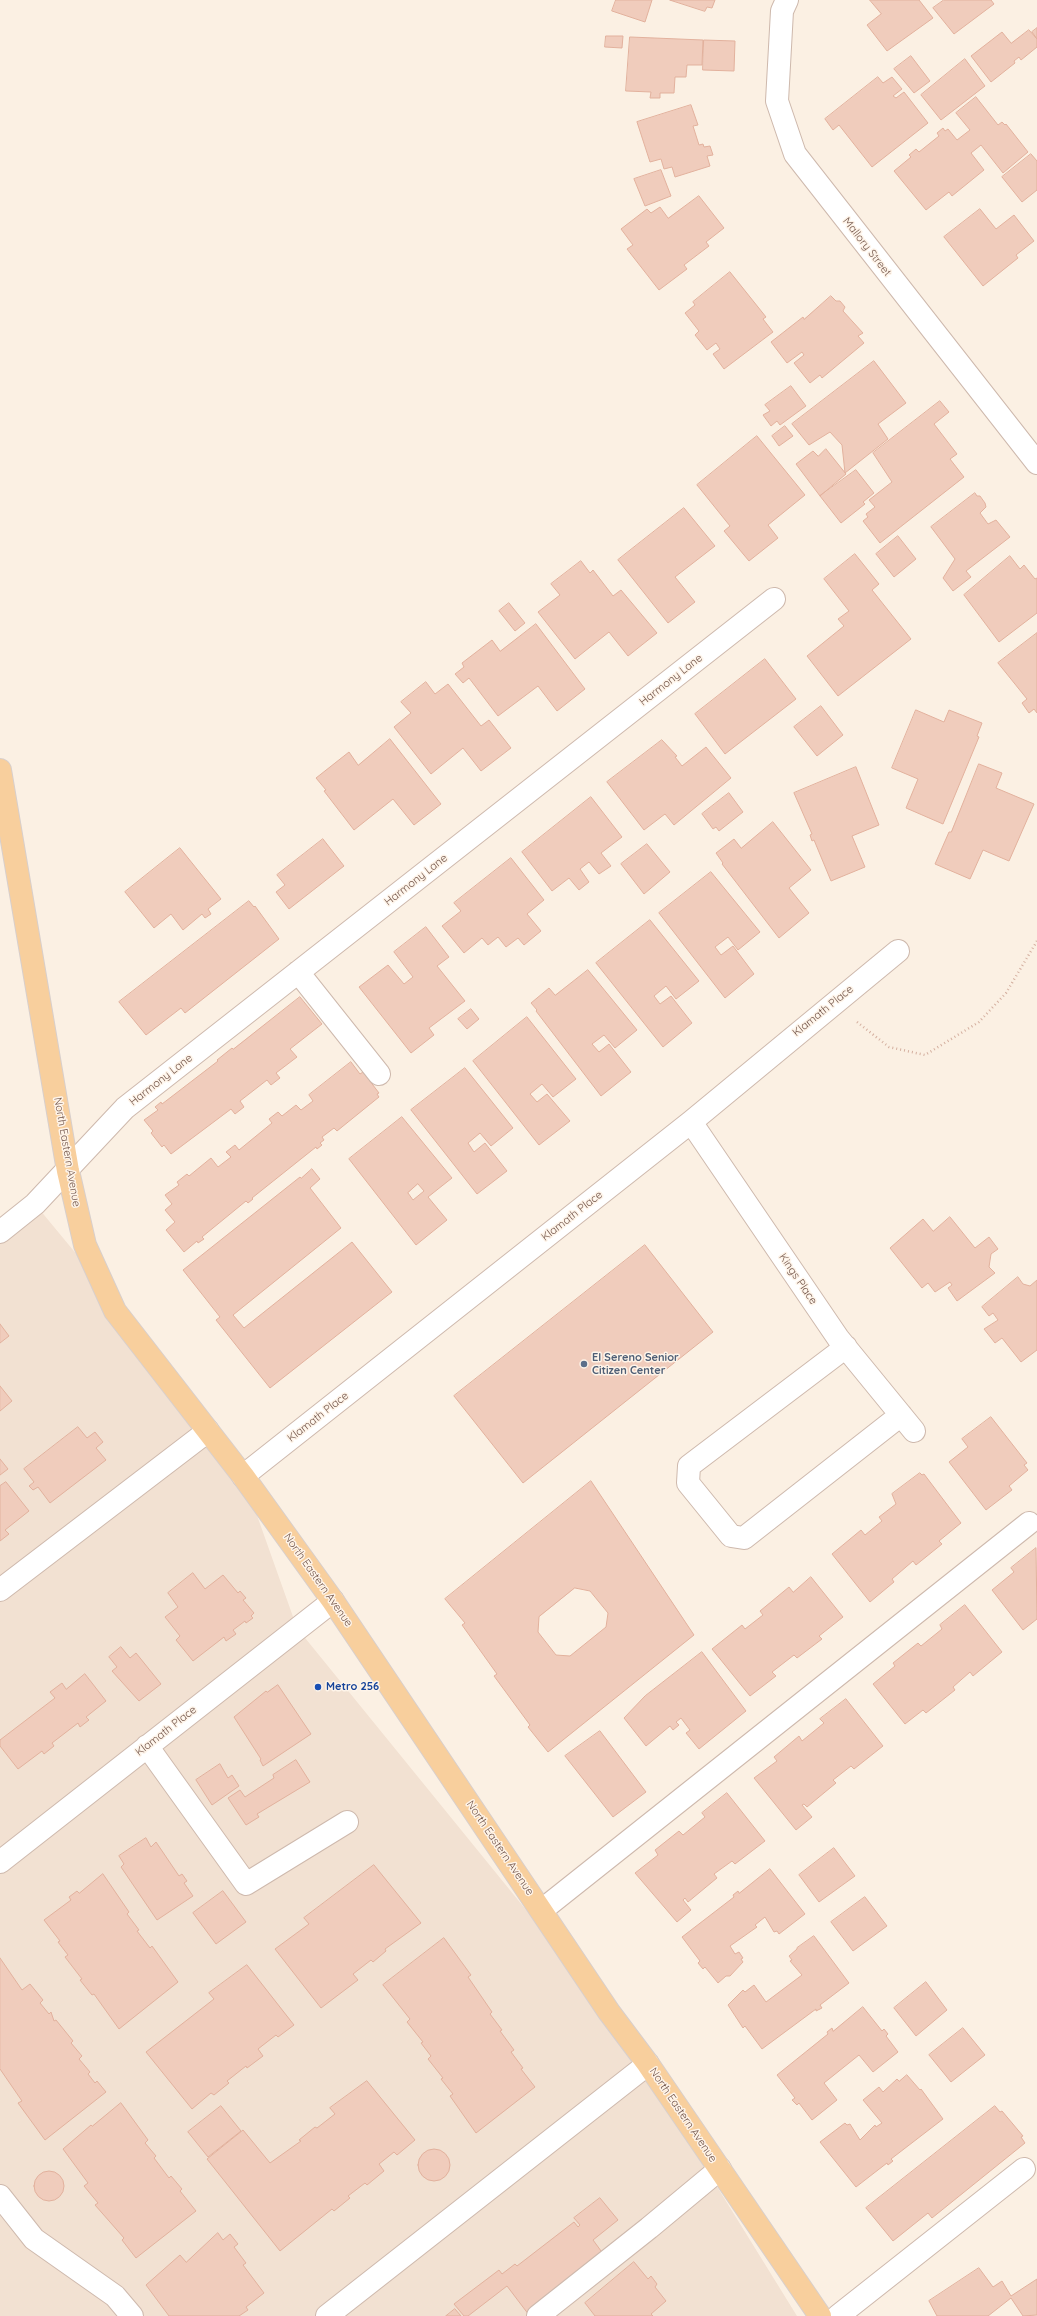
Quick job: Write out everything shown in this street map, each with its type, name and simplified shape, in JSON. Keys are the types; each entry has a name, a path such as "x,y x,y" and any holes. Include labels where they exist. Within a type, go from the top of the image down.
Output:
{"main road":[{"name":"North Eastern Avenue","path":"0,770 68,1171 85,1245 115,1311 243,1476 333,1601 610,2012 648,2064 820,2316"}],"street":[{"name":"Mallory Street","path":"787,0 782,11 777,101 795,154 1037,463"},
{"name":"Harmony Lane","path":"0,1232 35,1204 68,1171 125,1108 774,599"},
{"name":"Klamath Place","path":"243,1476 691,1122 832,1003 898,951"},
{"path":"298,972 379,1074"},
{"name":"Kings Place","path":"691,1122 846,1347 908,1423 744,1538 732,1536 688,1483 689,1466 846,1347"},
{"path":"0,1590 208,1431"},
{"path":"542,1910 1029,1523"},
{"name":"Klamath Place","path":"0,1862 333,1601"},
{"path":"147,1746 246,1884 347,1822"},
{"path":"327,2316 648,2064"},
{"path":"538,2316 650,2228 720,2169"},
{"path":"838,2316 1024,2169"},
{"path":"0,2196 34,2239 116,2296 132,2316"}],"path":[{"path":"832,1003 889,1048 925,1055 979,1022 1006,993 1037,941"}],"shaded area":[{"path":"35,1204 97,1279 243,1476 297,1628 609,2012 797,2316 0,2316 0,1232"}],"building":[{"path":"616,0 652,0 645,22 612,11"},
{"path":"670,0 715,0 712,8 707,7 705,11"},
{"path":"870,0 919,0 933,18 887,51 867,25 881,14"},
{"path":"944,0 991,0 994,4 954,34 933,8"},
{"path":"1037,28 1037,39 1032,32"},
{"path":"1029,30 1037,39 1037,47 1021,60 1019,57 1014,61 1015,63 991,82 971,56 1002,32 1011,43"},
{"path":"606,36 623,36 622,48 605,47"},
{"path":"630,37 703,40 702,65 687,65 686,77 675,77 674,93 660,93 660,98 650,98 651,92 626,91"},
{"path":"704,40 735,41 734,71 703,70"},
{"path":"911,56 930,81 914,93 894,69"},
{"path":"965,59 985,86 941,120 921,95"},
{"path":"878,77 883,83 892,77 902,89 893,96 896,98 904,92 928,123 872,167 839,125 833,130 825,119"},
{"path":"976,97 998,125 1002,122 1005,125 1006,124 1028,152 1003,173 981,145 971,153 984,170 952,196 949,192 926,210 894,171 911,157 909,155 916,149 919,152 939,136 937,133 943,128 945,131 948,129 957,140 970,130 956,113"},
{"path":"691,105 698,125 693,126 699,145 703,144 704,147 710,146 713,155 707,156 710,166 675,177 672,167 664,169 661,159 650,162 637,122"},
{"path":"1031,154 1037,161 1037,190 1022,202 1002,177"},
{"path":"661,170 671,196 645,206 634,179"},
{"path":"699,196 724,228 706,242 709,246 684,265 687,269 659,290 627,249 633,245 621,229 647,209 651,213 660,207 668,218"},
{"path":"980,209 996,229 1014,215 1034,241 1016,255 1018,258 983,286 944,237"},
{"path":"730,272 766,317 763,319 773,332 724,369 713,354 720,349 716,343 707,350 695,335 699,331 685,313 695,305 693,302"},
{"path":"831,296 836,301 840,301 845,307 843,311 863,333 858,336 864,343 822,378 820,375 810,383 794,363 804,355 802,352 787,363 771,342 803,317 804,319"},
{"path":"874,361 906,403 878,424 888,439 845,473 842,445 830,432 809,445 792,424"},
{"path":"791,386 806,406 780,425 777,421 771,426 763,415 770,411 765,405"},
{"path":"940,401 949,412 934,424 957,454 950,459 964,477 880,543 863,521 868,517 866,514 875,507 869,500 892,482 873,453"},
{"path":"785,426 793,436 779,446 772,436"},
{"path":"757,436 805,495 768,525 778,538 749,561 724,531 730,526 697,485"},
{"path":"826,449 846,474 820,496 796,464 813,451 818,456"},
{"path":"856,470 874,493 863,502 865,504 841,523 820,496"},
{"path":"975,493 977,496 980,496 985,503 986,507 980,513 988,524 996,520 1010,537 966,571 971,577 953,591 943,578 955,559 931,527"},
{"path":"684,508 715,546 675,577 695,602 668,623 618,560"},
{"path":"898,536 916,559 894,577 876,554"},
{"path":"855,554 879,584 872,590 911,639 838,696 807,656 844,626 838,619 849,611 824,579"},
{"path":"1010,556 1020,569 1024,565 1035,579 1037,578 1037,613 999,642 964,595"},
{"path":"581,561 590,573 593,570 613,596 621,590 657,633 628,656 609,632 575,659 538,612 560,595 551,584"},
{"path":"509,603 525,623 515,631 499,611"},
{"path":"536,624 585,689 557,711 538,686 498,716 469,678 463,683 455,674 464,667 462,663 492,640 500,651"},
{"path":"1037,633 1037,713 1034,709 1029,713 1022,703 1027,699 998,663"},
{"path":"765,659 796,699 725,754 695,714"},
{"path":"426,682 435,694 448,684 481,726 489,720 511,748 481,771 463,748 431,774 394,727 411,713 401,702"},
{"path":"821,706 843,735 817,756 794,727"},
{"path":"916,710 944,722 949,710 982,723 977,736 979,737 943,824 906,808 918,779 892,768"},
{"path":"390,739 441,804 414,825 393,799 354,830 324,791 326,790 316,778 349,752 358,765"},
{"path":"662,740 677,756 675,757 682,766 706,747 731,778 674,825 665,814 644,830 607,782"},
{"path":"979,764 1002,773 996,788 1034,804 1009,861 983,850 970,879 935,864 949,832 951,832"},
{"path":"856,767 879,825 852,836 865,867 831,881 814,840 812,841 810,835 812,834 794,793"},
{"path":"729,793 743,812 719,831 716,827 713,829 702,814"},
{"path":"591,797 622,837 601,853 611,866 599,874 589,862 580,869 589,882 579,890 569,878 552,891 522,852"},
{"path":"773,822 811,870 789,888 809,913 779,938 722,864 723,863 716,853 734,839 741,848"},
{"path":"323,839 344,866 289,909 276,892 285,885 277,875"},
{"path":"647,844 670,872 644,894 621,864"},
{"path":"180,848 221,899 208,909 211,914 205,918 202,914 183,930 171,914 154,928 125,892"},
{"path":"511,858 544,900 527,914 541,931 524,945 518,938 506,947 498,937 488,945 482,938 464,953 442,926 461,911 454,903"},
{"path":"711,872 760,932 738,950 728,937 715,947 721,955 733,946 754,974 725,998 659,913"},
{"path":"249,901 254,907 255,906 279,939 185,1013 181,1008 146,1035 119,1002"},
{"path":"650,920 699,981 676,999 666,986 654,996 660,1004 671,996 692,1023 663,1047 596,963"},
{"path":"426,927 449,957 437,966 465,1001 429,1028 434,1035 411,1053 359,987 388,965 404,984 413,977 394,952"},
{"path":"588,970 637,1030 615,1048 604,1035 592,1044 599,1052 609,1044 631,1072 601,1096 531,1003 549,988 555,995"},
{"path":"300,997 322,1024 290,1049 297,1057 276,1073 280,1078 271,1085 267,1080 240,1101 244,1107 235,1114 231,1109 171,1154 164,1145 162,1147 151,1133 153,1131 144,1120 158,1110 155,1107 161,1102 162,1104 218,1061 217,1060 232,1048 233,1049"},
{"path":"471,1009 479,1019 467,1029 458,1019"},
{"path":"527,1017 576,1079 553,1097 542,1084 530,1094 537,1102 547,1094 570,1121 539,1145 473,1061"},
{"path":"351,1062 360,1074 363,1072 379,1093 377,1094 379,1097 337,1131 334,1128 322,1137 324,1140 320,1143 322,1145 317,1149 316,1147 252,1198 253,1199 248,1203 246,1201 202,1237 204,1239 198,1243 197,1241 184,1252 166,1230 175,1222 165,1210 172,1204 165,1195 179,1185 177,1182 187,1174 189,1176 211,1158 218,1167 231,1157 226,1152 235,1145 239,1150 272,1123 269,1119 278,1112 282,1116 296,1105 301,1110 313,1101 309,1095"},
{"path":"465,1068 513,1128 491,1146 480,1133 468,1143 474,1152 485,1143 507,1171 477,1194 411,1110"},
{"path":"402,1117 452,1178 428,1197 447,1220 416,1245 349,1159","holes":["418,1184 424,1191 413,1200 408,1193"]},
{"path":"312,1169 320,1179 310,1188 341,1228 233,1315 244,1328 352,1242 392,1292 270,1388 216,1320 220,1317 183,1270"},
{"path":"950,1217 975,1248 989,1237 998,1249 991,1254 989,1267 995,1273 957,1301 948,1288 952,1285 950,1282 935,1292 928,1283 922,1288 890,1248 923,1219 933,1231"},
{"name":"El Sereno Senior Citizen Center","path":"645,1245 713,1332 523,1483 454,1396"},
{"path":"1018,1277 1023,1284 1030,1286 1037,1280 1037,1350 1021,1362 1002,1338 995,1343 984,1329 998,1320 993,1313 989,1316 982,1307"},
{"path":"0,1324 9,1336 0,1343"},
{"path":"0,1386 12,1401 0,1411"},
{"path":"991,1417 1027,1463 1024,1465 1028,1470 1009,1486 1012,1490 986,1510 949,1462 968,1447 962,1439"},
{"path":"78,1427 87,1438 95,1432 103,1442 96,1448 106,1460 50,1503 38,1487 33,1490 29,1486 34,1482 24,1469"},
{"path":"0,1459 8,1469 0,1475"},
{"path":"920,1473 922,1475 924,1474 961,1523 939,1541 942,1544 916,1565 913,1561 892,1579 894,1582 870,1602 832,1554 861,1530 865,1535 882,1521 879,1517 896,1504 892,1494"},
{"path":"591,1481 694,1635 548,1752 528,1727 530,1725 494,1676 497,1674 462,1625 465,1623 445,1599","holes":["575,1588 590,1591 608,1613 606,1627 570,1656 556,1655 538,1632 539,1617"]},
{"path":"6,1482 29,1511 5,1530 9,1534 0,1541 0,1486"},
{"path":"1036,1548 1037,1619 1023,1630 992,1590 1014,1572 1011,1568"},
{"path":"193,1573 205,1589 223,1575 238,1593 240,1591 246,1598 243,1600 254,1613 251,1616 253,1618 246,1623 245,1621 233,1630 236,1634 226,1641 224,1637 193,1661 176,1640 180,1636 165,1617 178,1607 168,1593"},
{"path":"811,1577 843,1617 819,1636 822,1639 797,1658 794,1655 772,1672 776,1676 750,1696 712,1649 742,1625 745,1629 763,1615 760,1611 789,1587 793,1592"},
{"path":"965,1605 1002,1652 973,1676 970,1672 953,1687 955,1690 926,1713 923,1710 905,1724 873,1684 895,1666 893,1663 918,1643 921,1646 942,1629 940,1625"},
{"path":"121,1647 130,1658 136,1653 161,1684 139,1701 112,1671 117,1667 109,1657"},
{"path":"702,1652 746,1711 699,1749 686,1733 690,1730 681,1718 676,1722 679,1725 673,1730 670,1726 646,1746 624,1718 645,1696"},
{"path":"85,1674 106,1701 86,1717 89,1720 80,1727 78,1723 52,1743 54,1746 44,1754 42,1751 18,1769 0,1746 0,1740 55,1698 50,1692 62,1683 66,1689"},
{"path":"278,1685 311,1734 263,1766 260,1760 261,1759 234,1717 266,1691 267,1692"},
{"path":"846,1699 883,1746 854,1769 851,1766 833,1780 836,1783 807,1807 804,1804 802,1805 812,1817 796,1830 754,1778 777,1761 774,1757 799,1736 802,1741 824,1723 820,1719"},
{"path":"600,1731 646,1792 613,1817 565,1756"},
{"path":"296,1760 310,1782 257,1814 259,1817 246,1825 228,1798 240,1790 245,1797 274,1778 273,1775"},
{"path":"220,1764 228,1778 232,1775 239,1786 212,1805 196,1780"},
{"path":"727,1793 765,1841 735,1864 732,1861 714,1874 717,1878 688,1902 685,1898 683,1900 691,1910 677,1922 635,1873 658,1855 655,1850 679,1831 683,1835 705,1817 702,1813"},
{"path":"146,1838 151,1847 156,1842 179,1876 182,1874 187,1881 184,1883 193,1896 157,1920 121,1867 124,1864 119,1856"},
{"path":"834,1848 855,1876 819,1902 799,1875"},
{"path":"374,1865 421,1923 385,1949 386,1951 373,1962 371,1960 353,1974 358,1980 321,2008 275,1949 309,1924 304,1918"},
{"path":"770,1869 805,1914 779,1934 777,1931 774,1932 765,1917 755,1925 757,1927 730,1946 735,1954 739,1952 743,1958 741,1959 743,1962 730,1976 726,1976 718,1983 705,1967 703,1969 698,1963 700,1961 682,1937 734,1897 733,1895 738,1891 739,1893"},
{"path":"103,1874 129,1912 127,1914 139,1930 137,1931 150,1948 152,1946 178,1982 119,2029 94,1994 92,1995 80,1980 82,1979 65,1957 68,1955 58,1942 60,1941 44,1920 71,1900 69,1897 77,1891 79,1893"},
{"path":"223,1891 246,1922 216,1944 193,1913"},
{"path":"865,1897 887,1926 853,1951 831,1922"},
{"path":"814,1936 849,1983 820,2005 822,2008 816,2011 816,2009 762,2049 745,2026 743,2028 728,2005 743,1990 745,1992 754,1985 766,2002 802,1975 790,1961 792,1960 789,1956 797,1948"},
{"path":"444,1938 471,1975 468,1977 492,2012 490,2014 502,2030 500,2031 514,2050 511,2052 523,2068 521,2069 535,2087 476,2133 450,2096 453,2094 441,2079 443,2078 428,2059 431,2056 421,2043 423,2042 407,2022 410,2019 383,1985"},
{"path":"0,1958 22,1990 30,1984 43,2000 40,2003 49,2014 51,2012 54,2021 56,2020 73,2041 71,2043 82,2056 79,2059 90,2072 88,2074 95,2083 97,2081 106,2092 45,2140 18,2103 22,2101 0,2069"},
{"path":"247,1965 294,2025 278,2037 276,2035 258,2049 263,2056 247,2068 246,2066 227,2081 229,2083 214,2095 211,2093 192,2109 146,2052 214,1999 209,1993"},
{"path":"926,1982 947,2010 916,2036 894,2008"},
{"path":"863,2007 882,2031 884,2029 888,2034 886,2036 898,2052 873,2072 859,2055 824,2083 837,2100 812,2120 799,2103 797,2105 792,2100 795,2098 777,2075 828,2034 827,2032 832,2028 833,2031"},
{"path":"963,2028 985,2055 951,2082 929,2055"},
{"path":"907,2075 920,2090 921,2089 943,2119 891,2159 893,2161 888,2165 887,2163 856,2187 820,2142 845,2123 847,2125 850,2124 860,2140 875,2125 876,2127 882,2123 863,2100 879,2087 883,2092 897,2079 899,2081"},
{"path":"367,2081 415,2140 397,2155 394,2152 379,2164 384,2171 367,2185 365,2183 348,2196 350,2198 334,2211 332,2209 280,2251 207,2159 243,2130 270,2163 301,2141 299,2140 315,2127 317,2128 335,2114 330,2108"},
{"path":"121,2103 148,2140 145,2143 156,2156 154,2158 169,2178 171,2176 182,2189 180,2191 196,2211 136,2258 122,2240 124,2238 95,2205 98,2203 84,2186 88,2183 63,2149 91,2125 92,2126"},
{"path":"221,2106 241,2131 208,2157 188,2132"},
{"path":"995,2106 1000,2112 1002,2111 1023,2136 1021,2137 1025,2143 932,2218 928,2213 893,2241 866,2208"},
{"path":"431,2149 437,2149 447,2156 450,2165 449,2171 443,2178 437,2181 431,2181 421,2174 418,2168 418,2162 425,2152"},
{"path":"49,2171 59,2176 64,2186 59,2196 49,2201 39,2196 34,2186 39,2176"},
{"path":"600,2198 618,2220 593,2240 604,2255 529,2315 507,2286 468,2316 464,2316 454,2304 499,2270 502,2274 515,2264 517,2266 574,2222 578,2227 580,2225 574,2218"},
{"path":"218,2233 223,2240 230,2234 238,2244 234,2247 246,2263 243,2265 264,2293 246,2307 248,2310 239,2316 169,2316 146,2285 180,2255 186,2262"},
{"path":"634,2262 648,2279 651,2276 657,2284 655,2287 666,2301 651,2314 653,2316 595,2316 585,2303"},
{"path":"979,2268 993,2287 1002,2281 1011,2296 1037,2279 1037,2315 1023,2316 1011,2298 988,2316 937,2316 929,2301"},
{"path":"455,2309 461,2316 446,2316"}],"place":[{"name":"El Sereno Senior Citizen Center","path":"584,1364"},
{"name":"Metro 256","path":"318,1687"}]}
